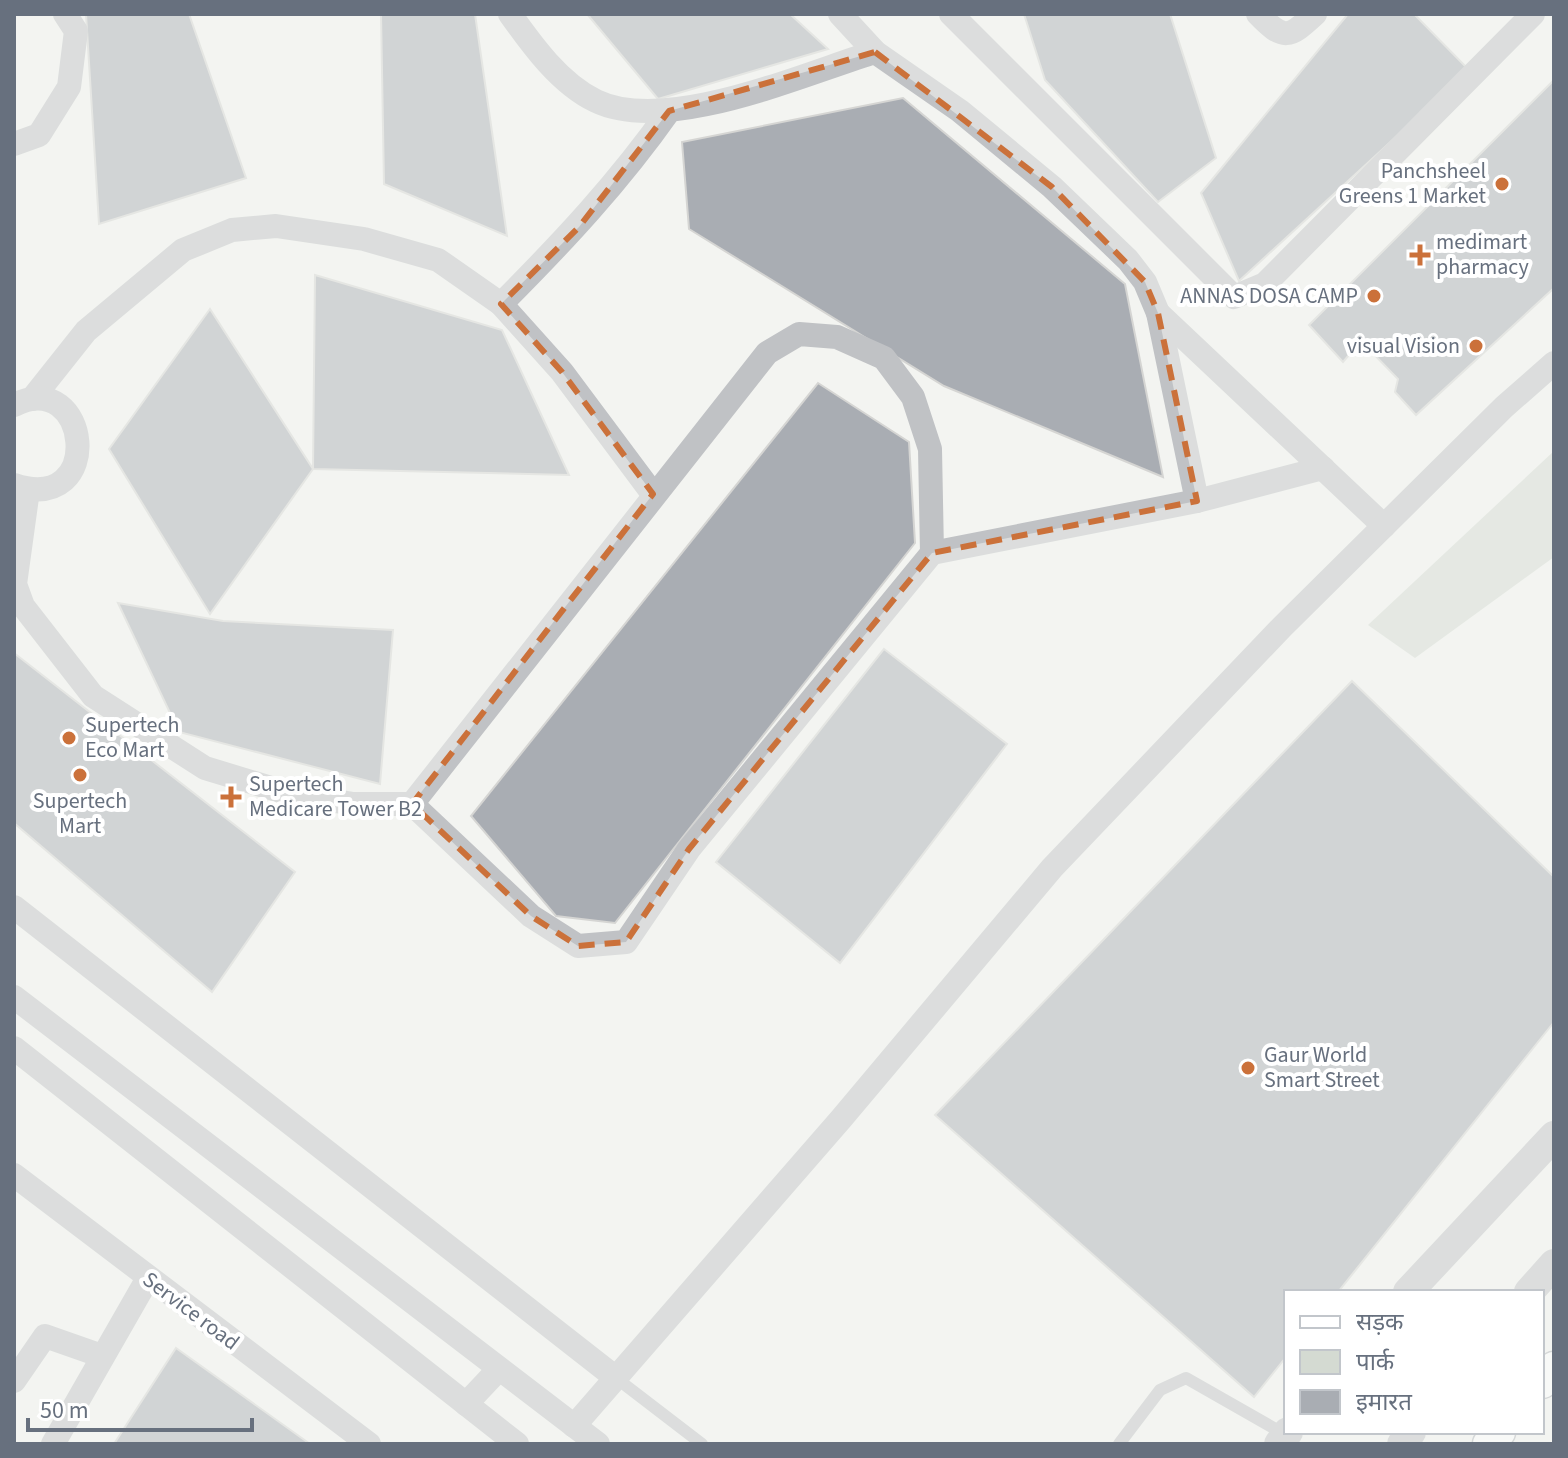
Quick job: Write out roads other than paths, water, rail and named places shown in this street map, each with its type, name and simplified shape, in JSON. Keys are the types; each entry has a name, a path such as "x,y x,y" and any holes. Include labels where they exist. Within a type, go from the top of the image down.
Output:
{"street":[{"path":"14,144 39,135 69,87 76,31 65,14"},
{"path":"510,14 533,46 595,101 630,111 669,111 706,105 875,52"},
{"path":"840,14 875,52 960,111 1052,187 1128,260 1145,282 1158,313 1197,501"},
{"path":"951,14 1234,297 1265,284 1533,14"},
{"path":"1258,14 1273,30 1284,35 1295,32 1315,14"},
{"path":"501,304 579,227 635,159 669,111"},
{"path":"23,402 86,331 183,250 232,230 276,226 364,239 438,260 501,304 562,372 653,494"},
{"path":"1158,313 1384,526"},
{"path":"412,804 767,353 799,334 837,337 884,358 913,397 930,449 932,553"},
{"path":"574,1426 841,1119 1052,868 1384,526 1504,407 1554,363"},
{"path":"23,402 61,407 78,431 80,447 69,474 57,484 21,487 15,584 23,606 93,696 205,768 284,792 353,804 412,804 543,923 578,946 626,942 689,849 932,553 1197,501 1323,468"},
{"path":"14,907 616,1378"},
{"path":"14,997 598,1444"},
{"path":"14,1048 517,1444"},
{"path":"1410,1290 1554,1136"},
{"name":"Service road","path":"14,1175 369,1444"},
{"path":"1531,1290 1554,1264"},
{"path":"53,1444 148,1278"},
{"path":"14,1381 45,1336 102,1356"},
{"path":"466,1404 498,1370"}],"lane":[{"path":"616,1378 702,1444"},
{"path":"1119,1444 1160,1390 1186,1378 1284,1437"}],"place":[{"name":"Panchsheel Greens 1 Market","path":"1502,184"},
{"name":"medimart pharmacy","path":"1420,255"},
{"name":"ANNAS DOSA CAMP","path":"1374,296"},
{"name":"visual Vision","path":"1476,346"},
{"name":"Supertech Eco Mart","path":"69,738"},
{"name":"Supertech Mart","path":"80,775"},
{"name":"Supertech Medicare Tower B2","path":"231,797"},
{"name":"Gaur World Smart Street","path":"1248,1068"}]}
